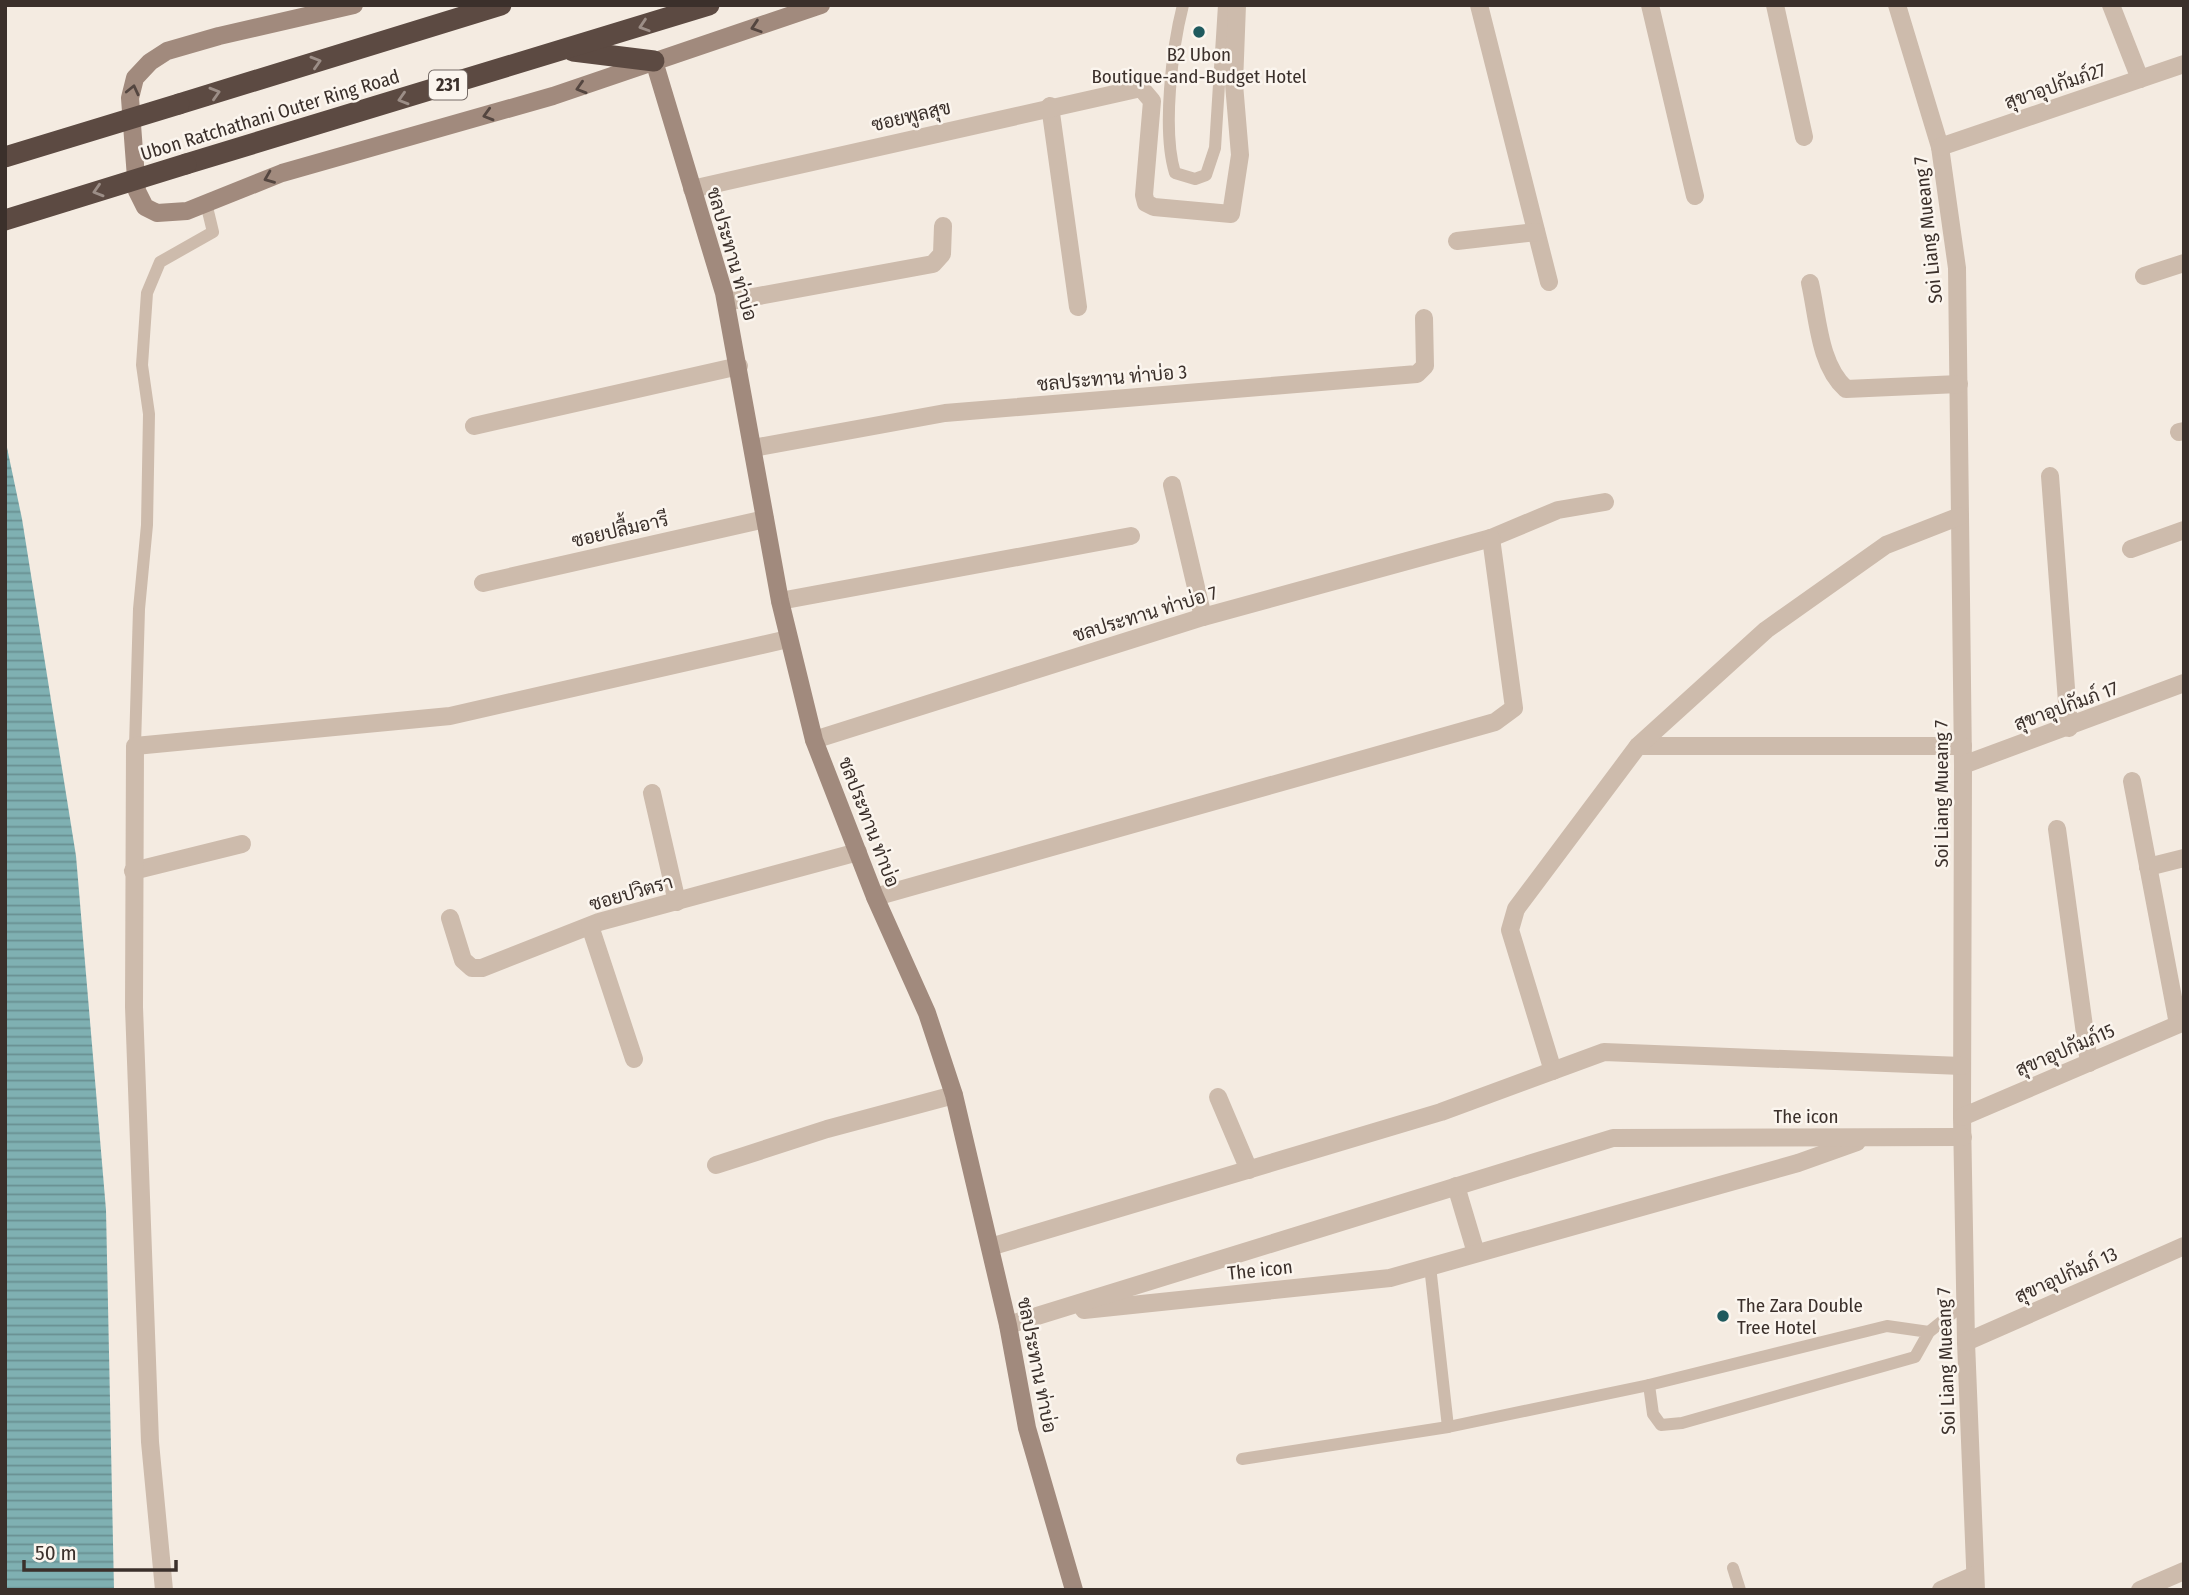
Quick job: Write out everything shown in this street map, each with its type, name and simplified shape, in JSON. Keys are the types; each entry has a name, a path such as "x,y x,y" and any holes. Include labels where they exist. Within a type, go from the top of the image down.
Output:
{"highway":[{"name":"Ubon Ratchathani Outer Ring Road","path":"5,157 501,5"},
{"name":"Ubon Ratchathani Outer Ring Road","path":"5,220 709,5"},
{"path":"564,50 654,61"}],"street":[{"path":"354,5 167,51 150,62 135,78 130,98 136,191 145,207 157,213 187,211 282,173 554,96 821,5"},
{"name":"ซอยพูลสุข","path":"692,189 1049,106 1141,88 1153,101 1144,195 1146,202 1154,207 1231,214 1240,155 1234,84 1237,5"},
{"path":"1479,5 1549,282"},
{"path":"1650,5 1695,196"},
{"path":"1775,5 1804,137"},
{"name":"Soi Liang Mueang 7","path":"1897,5 1940,147 1957,268 1963,746 1962,1117 1966,1342 1975,1583"},
{"path":"2111,5 2140,79"},
{"name":"ชลประทาน ท่าบ่อ","path":"654,61 726,302 780,601 814,740 875,897 928,1013 954,1095 1008,1325 1027,1429 1074,1590"},
{"name":"สุขาอุปกัมภ์27","path":"1940,147 2184,64"},
{"path":"1049,106 1078,307"},
{"path":"726,302 933,264 942,254 943,226"},
{"path":"1457,241 1536,232"},
{"path":"2144,275 2184,263"},
{"path":"1810,283 1828,363 1834,379 1846,389 1959,384"},
{"name":"ชลประทาน ท่าบ่อ 3","path":"753,448 945,412 1417,374 1425,366 1424,318"},
{"path":"474,426 738,366"},
{"path":"2050,476 2070,728"},
{"path":"1172,485 1203,617"},
{"name":"ชลประทาน ท่าบ่อ 7","path":"814,740 1203,617 1491,538 1558,510 1605,502"},
{"path":"1553,1071 1514,942 1511,919 1638,746 1766,630 1886,545 1960,516"},
{"name":"ซอยปลื้มอารี","path":"483,583 765,519"},
{"path":"2131,549 2184,530"},
{"path":"780,601 1131,536"},
{"path":"875,897 1496,722 1514,708 1491,538"},
{"path":"164,1590 149,1442 134,1007 135,746 450,716 788,639"},
{"name":"สุขาอุปกัมภ์ 17","path":"1963,765 2070,728 2184,683"},
{"path":"1638,746 1963,746"},
{"path":"2132,781 2181,1023"},
{"path":"652,793 677,902"},
{"path":"2057,829 2089,1063"},
{"path":"133,870 242,844"},
{"name":"ซอยปวิตรา","path":"450,918 463,960 472,968 482,968 590,926 858,852"},
{"path":"2148,867 2184,858"},
{"path":"590,926 634,1059"},
{"name":"สุขาอุปกัมภ์15","path":"1962,1117 2181,1023"},
{"path":"990,1247 1441,1112 1604,1052 1962,1066"},
{"path":"716,1165 827,1129 954,1095"},
{"path":"1218,1097 1249,1170"},
{"name":"The icon","path":"1046,1314 1390,1278 1798,1163 1869,1137"},
{"name":"The icon","path":"1008,1325 1613,1138 1963,1137"},
{"path":"1456,1186 1476,1254"},
{"name":"สุขาอุปกัมภ์ 13","path":"1966,1342 2184,1246"},
{"path":"2140,1590 2184,1571"},
{"path":"1941,1590 1975,1583"}],"lane":[{"path":"1183,5 1175,38 1168,153 1175,173 1195,179 1206,175 1215,148 1224,5"},
{"path":"135,746 139,609 147,525 149,414 142,365 147,293 160,262 213,232 206,203"},
{"path":"1430,1266 1448,1427"},
{"path":"1649,1385 1653,1414 1661,1424 1682,1423 1915,1357 1929,1332 1965,1303"},
{"path":"1242,1459 1448,1427 1649,1385 1887,1326 1929,1332"},
{"path":"1733,1568 1740,1590"}],"water":[{"path":"5,438 22,519 76,856 106,1210 114,1590 5,1590"}],"place":[{"name":"B2 Ubon Boutique-and-Budget Hotel","path":"1199,32"},
{"name":"The Zara Double Tree Hotel","path":"1723,1316"}]}
